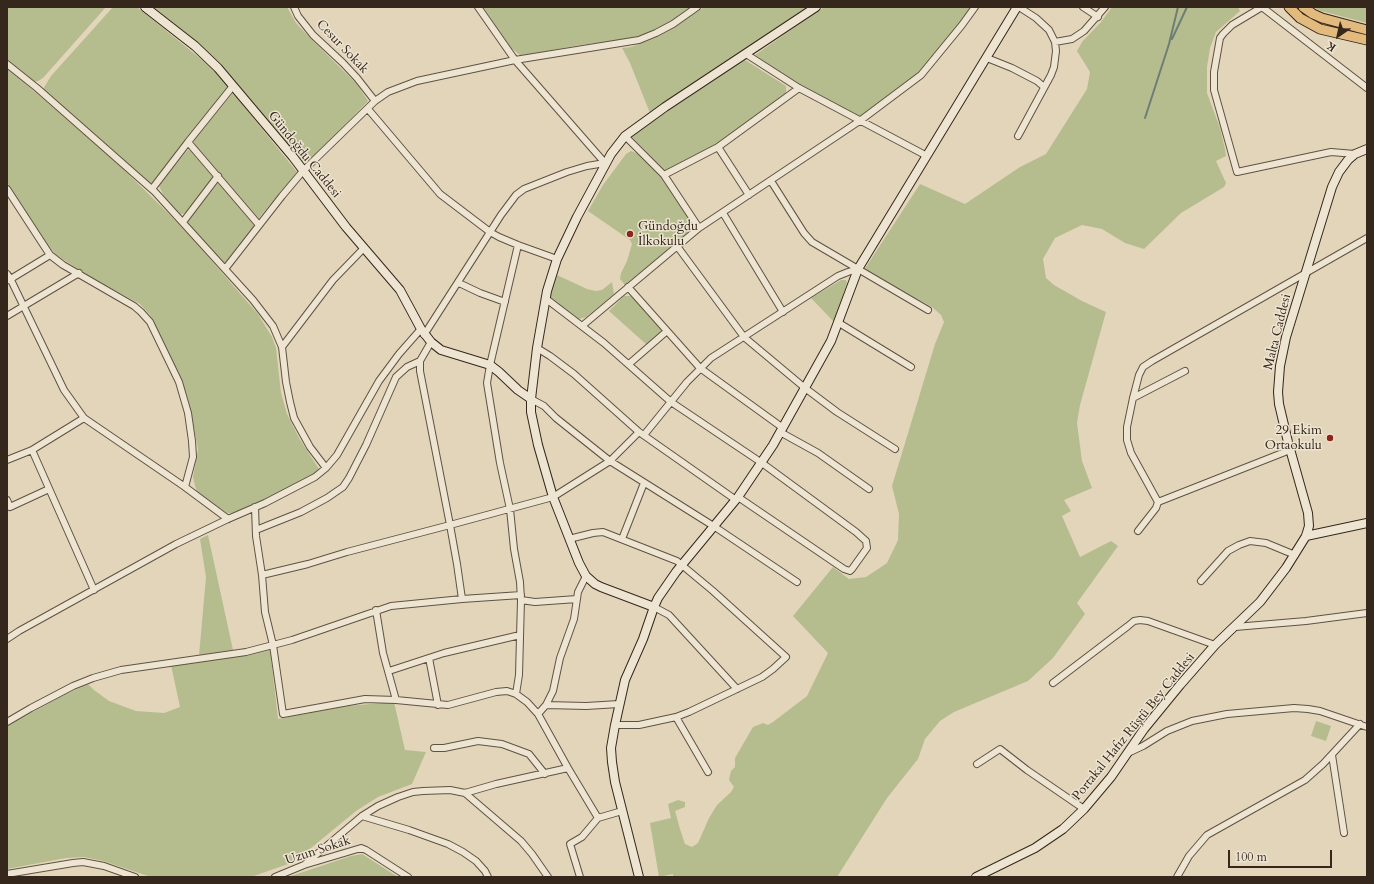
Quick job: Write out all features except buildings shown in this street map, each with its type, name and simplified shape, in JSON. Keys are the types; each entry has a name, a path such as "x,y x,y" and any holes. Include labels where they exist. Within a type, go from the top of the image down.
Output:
{"main road":[{"path":"1289,7 1300,18 1320,29 1367,40"},
{"path":"1303,7 1322,18 1367,30"}],"street":[{"name":"Gündoğdu Caddesi","path":"145,7 195,46 218,68 364,248 400,290 430,342 441,350 490,365"},
{"name":"Cesur Sokak","path":"294,7 298,16 313,35 353,73 375,101"},
{"path":"478,7 515,60 605,163"},
{"path":"225,269 303,171 375,101 388,92 417,81 515,60 639,40 673,24 697,7"},
{"path":"737,689 669,615 654,606 600,587 586,576 578,563 553,497 534,430 531,412 531,399 545,298 557,259 605,163 617,144 625,136 665,107 816,7"},
{"path":"582,326 699,228 861,120 921,75 962,26 975,7"},
{"path":"639,877 634,852 622,811 612,762 611,748 625,680 643,639 654,606 682,564 737,498 762,463 828,347 839,323 858,270 1018,7 1043,24 1053,36 1056,50 1054,67 1018,136"},
{"path":"1083,7 1098,17"},
{"path":"1055,42 1072,39 1077,36 1098,17 1105,7"},
{"path":"1355,154 1336,152 1320,154 1237,172 1214,90 1214,72 1220,38 1232,25 1262,7 1367,88"},
{"path":"746,54 799,88 928,156"},
{"path":"987,58 1012,68 1037,81 1044,87"},
{"path":"7,64 49,98 152,189 266,316 282,347 286,382 294,418 310,447 326,468"},
{"path":"152,189 233,86"},
{"path":"664,175 718,147 799,88"},
{"path":"368,109 433,188 440,194 490,232 518,245 557,259"},
{"path":"625,136 664,175 699,228"},
{"path":"188,142 259,225"},
{"path":"718,147 749,195"},
{"name":"Malta Caddesi","path":"1306,536 1309,526 1308,513 1279,404 1279,381 1285,341 1332,187 1339,172 1348,160 1355,154 1367,149"},
{"path":"7,639 34,622 176,544 255,508 305,483 326,468 337,455 379,381 399,354 423,332 458,283 513,199 524,189 567,172 605,163"},
{"path":"183,222 218,176"},
{"path":"771,181 808,238 818,246 928,310"},
{"path":"7,189 50,255 63,265 134,306 150,322 179,382 188,413 193,457 185,487"},
{"path":"723,213 783,312"},
{"path":"1138,531 1156,508 1158,502 1134,458 1127,440 1127,427 1139,374 1147,364 1367,238"},
{"path":"516,694 519,675 521,598 510,509 487,390 490,365 518,245"},
{"path":"677,246 744,337 805,388 837,412 895,449"},
{"path":"282,347 333,280 364,248"},
{"path":"50,255 8,278 24,306 64,390 84,418 185,487 228,519"},
{"path":"262,574 308,564 347,552 450,526 553,497 610,461 641,434 700,368 717,354 838,276 858,270"},
{"path":"7,316 79,273"},
{"path":"458,283 505,302"},
{"path":"628,287 700,368 782,430 869,489"},
{"path":"537,348 574,374 641,434 844,569 850,571 852,570 865,552 868,545 864,538 762,463 671,402 629,364 545,298"},
{"path":"839,323 911,367"},
{"path":"629,364 666,331"},
{"path":"430,342 420,361 420,371 450,526 462,599"},
{"path":"256,530 314,506 343,487 366,445 396,378 407,367 420,361"},
{"path":"490,365 518,390 544,406 562,423 610,461 714,526 797,582"},
{"path":"1133,398 1185,371"},
{"path":"7,460 32,450 84,418"},
{"path":"32,450 94,590"},
{"path":"1158,502 1290,450"},
{"path":"622,539 644,483"},
{"path":"7,500 10,507 49,489"},
{"path":"255,508 265,612 273,646 283,714 365,700 396,700 438,705 454,705 496,692 507,691 516,694 527,702 538,714 598,818"},
{"path":"1306,536 1367,523"},
{"path":"569,539 603,532 665,555 682,564 786,657 768,673 689,712 639,725 615,725"},
{"name":"Portakal Hafız Rüştü Bey Caddesi","path":"976,877 1039,846 1063,829 1084,809 1111,777 1161,708 1215,645 1260,602 1295,555 1306,536"},
{"path":"1201,581 1228,552 1239,545 1250,541 1266,543 1295,555"},
{"path":"538,714 546,706 553,691 560,658 574,619 578,592 586,576"},
{"path":"7,722 45,701 93,678 128,669 239,653 273,646 376,610 402,604 462,599 521,598 535,602 577,599"},
{"path":"376,610 379,634 396,700"},
{"path":"1235,627 1306,621 1367,613"},
{"path":"1053,683 1128,626 1140,620 1148,621 1215,645"},
{"path":"389,671 444,653 520,635"},
{"path":"429,658 438,705"},
{"path":"546,706 619,704"},
{"path":"1127,753 1143,746 1167,731 1192,721 1227,714 1287,709 1308,709 1364,726"},
{"path":"676,716 708,772"},
{"path":"1177,877 1189,856 1207,835 1300,783 1310,776 1364,726"},
{"path":"434,748 449,747 478,741 502,744 529,754 540,765 546,774"},
{"path":"978,764 1000,749 1027,770 1084,809"},
{"path":"1332,755 1344,833"},
{"path":"304,865 362,816 389,800 413,792 450,790 466,793 496,784 568,768"},
{"path":"466,793 520,841 532,854 548,877"},
{"path":"580,877 570,844 586,833 598,818 622,811"},
{"path":"362,816 409,830 448,844 476,861 488,877"},
{"name":"Uzun Sokak","path":"275,877 304,865 361,848 374,854 408,877"},
{"path":"7,874 83,862 104,866 135,877"}],"green space":[{"path":"7,7 106,7 43,78 34,82 7,59"},
{"path":"113,7 137,7 201,59 228,87 155,180 150,184 43,89 51,76"},
{"path":"153,7 287,7 296,23 356,83 368,101 313,157 302,161 226,70 192,38"},
{"path":"483,7 690,7 672,21 639,37 574,46 521,56 511,48"},
{"path":"704,7 808,7 650,113 630,63 622,48 631,47 655,38"},
{"path":"824,7 972,7 919,73 861,118 795,82 755,55"},
{"path":"1112,7 1238,7 1240,11 1216,32 1210,48 1207,67 1207,93 1220,128 1226,156 1216,161 1226,183 1224,187 1181,213 1144,249 1125,243 1102,229 1082,225 1055,238 1043,259 1046,278 1054,285 1082,301 1106,312 1080,405 1077,423 1082,461 1092,488 1064,500 1071,511 1062,516 1080,557 1111,541 1118,546 1077,603 1085,614 1053,658 1028,681 954,712 940,721 925,739 918,759 887,798 837,877 673,877 673,874 659,877 650,823 671,818 668,804 678,800 685,802 685,807 675,811 680,829 685,844 692,847 698,843 709,818 717,805 731,792 734,787 729,780 731,771 735,767 735,758 753,727 763,723 768,725 807,696 828,653 793,616 833,567 849,579 866,577 887,563 898,540 899,514 892,486 935,344 944,322 941,315 932,307 864,270 920,184 965,204 1020,167 1046,154 1087,89 1090,72 1077,51 1082,42 1101,22"},
{"path":"1313,7 1367,7 1367,23 1321,11"},
{"path":"745,60 786,86 786,94 716,145 665,171 631,136"},
{"path":"7,68 114,160 170,215 258,314 272,337 276,348 281,393 287,414 299,438 319,469 311,476 258,504 231,513 227,513 197,491 193,477 198,449 188,399 181,379 150,315 140,304 89,276 56,255 41,237 7,182"},
{"path":"233,93 297,172 258,219 194,145 194,140"},
{"path":"188,150 190,150 213,178 186,212 180,214 164,196 159,186"},
{"path":"631,151 639,154 664,179 693,228 625,285 620,279 632,244 630,240 588,211 603,185 626,154"},
{"path":"218,183 221,184 254,222 255,226 229,260 223,263 188,221"},
{"path":"557,275 587,289 596,291 602,290 612,282 614,294 586,317 579,319 549,298"},
{"path":"841,280 846,280 847,283 834,322 811,298"},
{"path":"624,296 631,296 662,331 647,345 609,311"},
{"path":"208,535 233,650 199,655 206,577 200,539"},
{"path":"270,649 278,719 347,706 394,702 405,750 426,752 412,784 378,797 356,811 294,862 251,877 151,877 103,861 84,857 66,858 7,869 7,726 64,695 88,684 109,701 136,711 164,713 180,707 171,665"},
{"path":"1316,721 1331,726 1326,741 1311,736"},
{"path":"362,854 398,877 288,877 351,856"}],"waterway":[{"path":"1145,118 1169,44 1178,7"},
{"path":"1172,39 1187,7"}],"place":[{"name":"Gündoğdu İlkokulu","path":"630,234"},
{"name":"29 Ekim Ortaokulu","path":"1330,438"}]}
